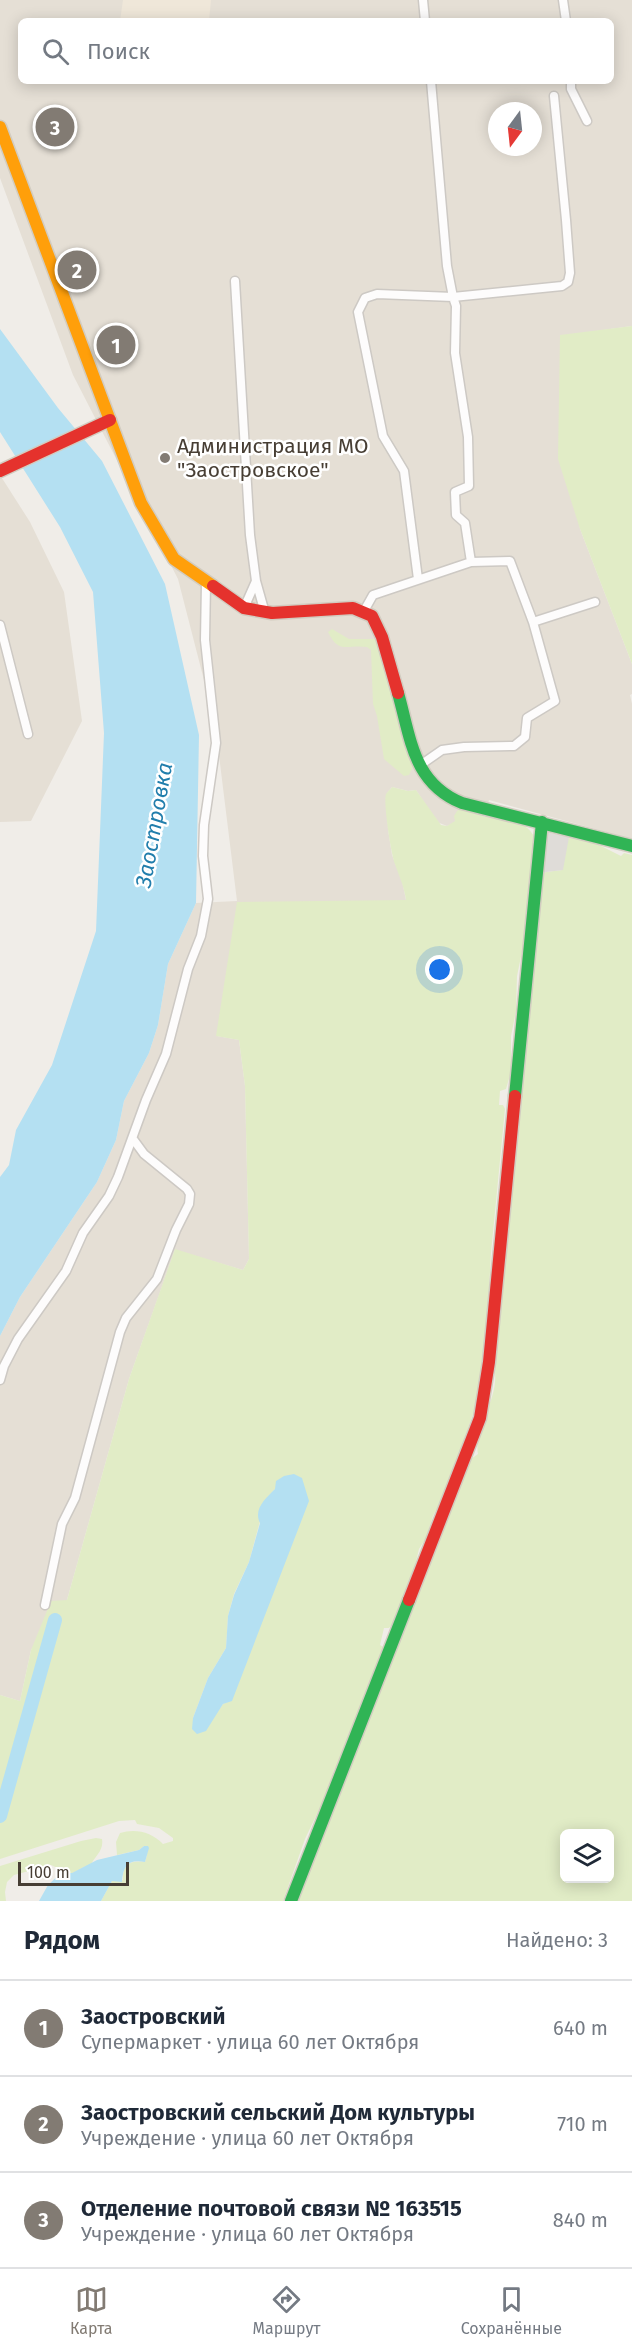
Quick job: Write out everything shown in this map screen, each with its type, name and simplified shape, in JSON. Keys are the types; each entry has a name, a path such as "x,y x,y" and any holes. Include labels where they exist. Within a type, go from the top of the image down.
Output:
{"street":[{"path":"423,0 425,18"},
{"path":"563,0 566,18"},
{"path":"432,84 447,266 456,306 455,353 468,437 469,486 455,492 456,515 465,523 471,561"},
{"path":"571,84 571,89 587,121"},
{"path":"418,579 404,471 383,436 358,312 364,298 377,294 453,297 562,286 568,282 569,252 554,96"},
{"path":"0,127 141,503 168,552 183,567 244,608 265,613 353,608 372,616 382,637 419,766 432,786 447,797 462,803 632,846"},
{"path":"235,281 250,535 256,581 265,613"},
{"path":"4,469 110,420"},
{"path":"363,611 373,594 471,561 510,561 533,622 555,700 527,718 525,737 514,746 442,750 419,766"},
{"path":"244,608 256,581"},
{"path":"0,1380 4,1366 18,1339 66,1271 83,1233 109,1196 166,1054 188,969 201,936 208,899 203,856 204,825 216,743 205,640 206,583"},
{"path":"533,622 595,602"},
{"path":"0,625 28,734"},
{"path":"291,1901 480,1418 489,1362 542,822"},
{"path":"45,1605 63,1524 75,1498 120,1332 126,1318 157,1279 189,1204 190,1194 187,1190 144,1154 133,1139"}],"shaded area":[{"path":"0,0 632,0 632,326 560,336 580,529 632,664 632,694 630,695 632,704 632,839 489,800 484,817 478,812 447,826 437,822 416,790 408,791 392,787 387,793 388,829 392,855 402,881 406,900 217,1036 239,1040 245,1086 249,1259 243,1270 175,1250 129,1379 67,1600 31,1650 20,1701 0,1695 0,1336 20,1297 97,1182 116,1140 124,1101 149,1053 158,1025 168,964 196,903 237,901 215,723 178,579 73,375 0,178"},
{"path":"123,0 211,0 209,18 120,18"},
{"path":"0,475 30,522 64,592 82,721 31,821 0,822"},
{"path":"546,832 569,837 563,870 542,874"}],"green space":[{"path":"632,326 632,664 580,529 558,459 560,335"},
{"path":"332,629 349,639 378,639 413,767 409,775 404,776 384,759 373,704 371,650 367,647 344,647 336,644 328,632"},
{"path":"392,787 408,791 416,790 441,825 447,826 455,821 454,816 457,811 467,809 484,817 488,815 522,824 535,839 523,947 517,976 516,1011 511,1036 511,1072 506,1089 500,1091 499,1105 503,1105 505,1109 488,1308 477,1403 445,1493 419,1549 413,1574 395,1621 389,1628 384,1628 380,1645 385,1648 341,1758 334,1770 326,1795 305,1839 283,1901 101,1901 112,1881 123,1880 124,1870 128,1864 145,1862 147,1855 144,1846 139,1850 117,1855 116,1842 120,1833 143,1832 163,1844 173,1841 173,1838 159,1828 137,1824 135,1820 119,1821 0,1859 0,1695 20,1701 31,1650 51,1601 67,1600 129,1379 175,1249 243,1270 249,1259 245,1086 239,1040 216,1036 237,902 406,900 393,858 388,828 385,799","holes":["275,1489 227,1702 207,1726 193,1718 208,1678 226,1648 228,1616 234,1594 249,1562 266,1499"]},
{"path":"572,836 585,838 621,856 624,853 632,855 632,1901 296,1901 471,1459 478,1454 478,1439 495,1384 495,1356 542,874 562,870 567,842"},
{"path":"96,1838 102,1839 102,1847 90,1866 58,1876 60,1869 51,1865 14,1875 7,1882 6,1901 0,1901 0,1866"}],"water":[{"name":"Заостровка","path":"0,329 58,408 102,461 165,584 199,735 196,903 168,964 158,1025 149,1053 124,1101 116,1140 97,1182 20,1297 0,1336 0,1177 9,1165 16,1130 52,1065 96,931 104,733 93,592 60,527 0,432"},
{"path":"294,1474 302,1478 309,1501 232,1701 223,1704 206,1731 197,1734 192,1729 193,1718 208,1678 226,1648 228,1616 234,1595 249,1562 260,1523 259,1508 275,1489 276,1481"},
{"path":"144,1846 149,1848 145,1862 134,1862 128,1865 125,1868 122,1882 112,1881 101,1901 39,1901 48,1885 61,1873 72,1873 97,1860 139,1850"}],"waterway":[{"path":"0,1816 55,1620"}],"traffic: fast":[{"path":"398,693 416,758 433,784 446,794 462,803 632,846"},
{"path":"515,1096 542,822"},
{"path":"291,1901 409,1600"}],"traffic: slow":[{"path":"0,127 141,503 174,559 213,586"}],"traffic: jam":[{"path":"0,471 110,420"},
{"path":"213,586 244,608 272,613 353,608 372,616 382,637 398,693"},
{"path":"409,1600 480,1418 489,1362 515,1096"}],"place":[{"name":"Отделение почтовой связи № 163515","path":"55,127"},
{"name":"Заостровский сельский Дом культуры","path":"77,270"},
{"name":"Заостровский","path":"116,345"},
{"name":"Администрация МО \"Заостровское\"","path":"165,458"}]}
